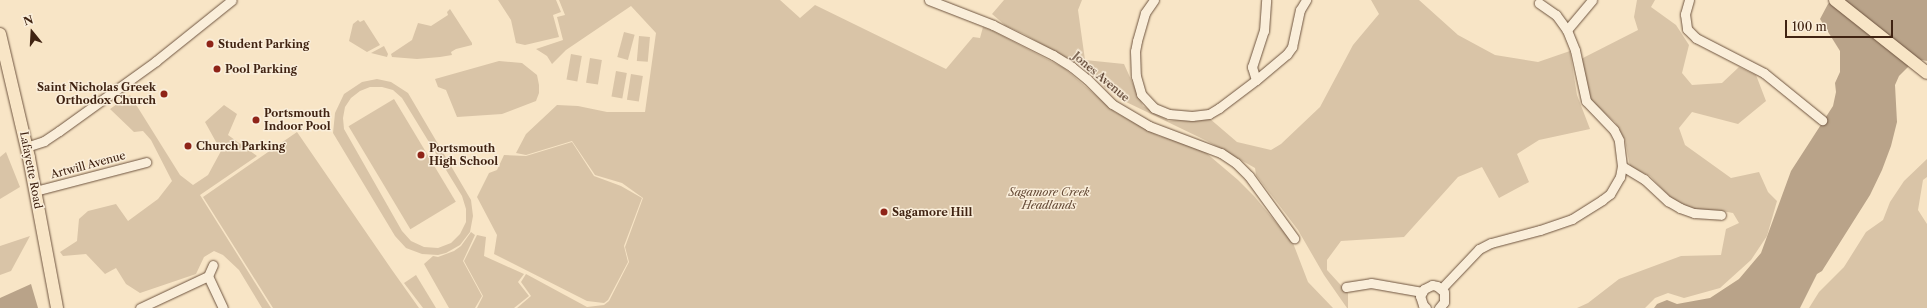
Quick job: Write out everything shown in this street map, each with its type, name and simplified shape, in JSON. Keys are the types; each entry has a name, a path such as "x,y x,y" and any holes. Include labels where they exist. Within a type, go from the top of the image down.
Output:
{"main road":[{"path":"1835,0 1927,73"},
{"name":"Lafayette Road","path":"0,34 26,147 57,308"}],"street":[{"path":"26,147 44,141 65,127 156,61 232,0"},
{"name":"Jones Avenue","path":"929,0 993,25 1053,55 1072,66 1112,104 1149,126 1220,152 1236,163 1249,176 1294,238"},
{"path":"1154,0 1145,13 1135,51 1136,76 1141,94 1154,108 1169,114 1192,116 1209,114 1256,80 1287,54 1292,47 1300,10 1306,0"},
{"path":"1256,80 1252,67 1264,31 1266,0"},
{"path":"1567,30 1592,0"},
{"path":"1689,0 1685,14 1687,29 1696,38 1764,73 1822,120"},
{"path":"1441,288 1479,249 1491,243 1540,230 1572,219 1593,207 1610,194 1620,177 1622,166 1621,150 1614,130 1586,101 1575,50 1567,30 1556,16 1538,1"},
{"name":"Artwill Avenue","path":"35,191 146,162"},
{"path":"1622,166 1644,179 1668,201 1680,208 1694,213 1721,215"},
{"path":"140,308 208,276 213,265"},
{"path":"208,276 223,308"},
{"path":"1346,287 1371,283 1422,292"},
{"path":"1426,308 1421,301 1422,292 1428,286 1432,285 1441,288 1445,297 1444,302 1438,308"}],"green space":[{"path":"498,0 556,0 561,12 553,15 559,37 525,45 516,43 511,20"},
{"name":"Sagamore Creek Headlands","path":"559,0 780,0 800,18 815,5 946,69 973,37 980,38 983,27 1064,68 1115,112 1159,136 1198,146 1238,180 1254,196 1293,243 1308,282 1333,308 517,308 531,296 521,282 526,274 587,307 604,305 609,301 629,262 625,247 643,198 622,183 595,175 572,141 526,155 516,153 526,134 557,105 578,106 607,112 645,112 656,33 631,6 566,50 552,64 547,56 536,49 563,40 557,17 565,15"},
{"path":"1004,0 1082,0 1078,10 1085,60 1124,64 1143,106 1169,121 1209,118 1237,142 1271,150 1281,144 1320,107 1353,45 1379,14 1371,0 1419,0 1458,35 1495,55 1538,62 1570,51 1577,95 1590,129 1539,140 1517,154 1529,182 1499,198 1482,167 1458,177 1404,237 1341,241 1327,260 1327,270 1348,293 1347,308 1324,275 1298,230 1256,175 1255,168 1207,141 1120,99 1072,62 1024,34 1006,26 992,14"},
{"path":"1637,0 1655,0 1651,7 1676,25 1689,45 1682,73 1692,85 1722,83 1739,67 1756,75 1766,101 1738,124 1692,112 1679,128 1685,145 1731,178 1759,172 1768,192 1777,201 1767,236 1751,260 1720,288 1684,298 1668,293 1655,298 1645,308 1577,308 1588,303 1619,279 1681,256 1721,255 1726,229 1739,223 1733,213 1716,210 1694,210 1671,198 1650,176 1630,167 1625,140 1615,122 1591,101 1581,59 1638,30 1634,17"},
{"path":"450,9 472,45 456,49 451,52 452,55 440,57 417,59 392,57 391,54 412,40 418,23 431,26 448,15 447,12"},
{"path":"358,20 360,22 364,20 380,45 367,52 349,41 353,24"},
{"path":"624,32 635,35 628,60 617,57"},
{"path":"639,36 650,37 648,62 637,61"},
{"path":"384,46 388,54 387,57 371,53"},
{"path":"571,54 582,56 577,82 566,80"},
{"path":"590,58 602,60 598,85 586,83"},
{"path":"499,61 522,63 537,75 539,93 536,101 502,114 457,117 446,90 438,87 435,79"},
{"path":"616,71 627,73 622,99 611,97"},
{"path":"631,74 643,76 639,102 627,100"},
{"path":"377,79 391,82 408,93 471,200 473,216 470,232 460,245 446,253 438,255 422,254 406,248 395,236 333,133 335,113 344,94 362,82","holes":["370,87 382,87 393,90 402,98 462,196 466,209 466,222 460,234 451,243 438,248 424,247 411,241 402,231 344,129 343,118 345,107 351,98 360,91"]},
{"path":"130,95 180,175 193,185 208,175 221,151 205,122 224,105 237,114 228,135 257,156 200,195 271,308 262,308 239,270 223,255 214,251 204,257 196,274 140,293 126,284 116,268 105,274 86,254 63,256 60,252 77,241 79,219 88,211 116,204 128,221 158,199 172,181 151,140 143,131 134,132 110,109"},
{"path":"394,99 456,202 410,229 349,126"},
{"path":"297,132 419,308 273,308 203,197"},
{"path":"572,142 594,176 621,186 642,198 624,246 628,262 608,300 604,303 587,301 494,254 497,235 477,197 489,173 497,170 504,155 526,156"},
{"path":"6,152 20,187 0,199 0,157"},
{"path":"1927,159 1927,177 1923,180 1918,210 1927,224 1927,308 1809,308 1819,292 1844,267 1866,232 1883,220 1890,202 1904,181"},
{"path":"471,232 475,235 463,261 482,296 475,308 449,308 424,264 433,256 438,257 454,251 461,246"},
{"path":"477,235 486,237 484,256 524,274 518,282 529,296 514,308 477,308 483,296 464,261"},
{"path":"30,236 11,271 0,275 0,246"},
{"path":"416,275 436,308 423,308 404,283"}],"shaded area":[{"path":"1833,0 1927,0 1927,61 1916,59 1899,76 1895,85 1897,122 1891,146 1870,195 1822,271 1817,274 1800,308 1654,308 1657,304 1667,300 1677,304 1710,298 1739,279 1761,253 1791,171 1833,106 1836,92 1835,83 1840,72 1840,51 1820,19 1828,4"},
{"path":"31,284 38,308 0,308 0,298"}],"place":[{"name":"Student Parking","path":"210,44"},
{"name":"Pool Parking","path":"217,69"},
{"name":"Saint Nicholas Greek Orthodox Church","path":"164,94"},
{"name":"Portsmouth Indoor Pool","path":"256,120"},
{"name":"Church Parking","path":"188,146"},
{"name":"Portsmouth High School","path":"421,155"},
{"name":"Sagamore Hill","path":"884,212"}]}
